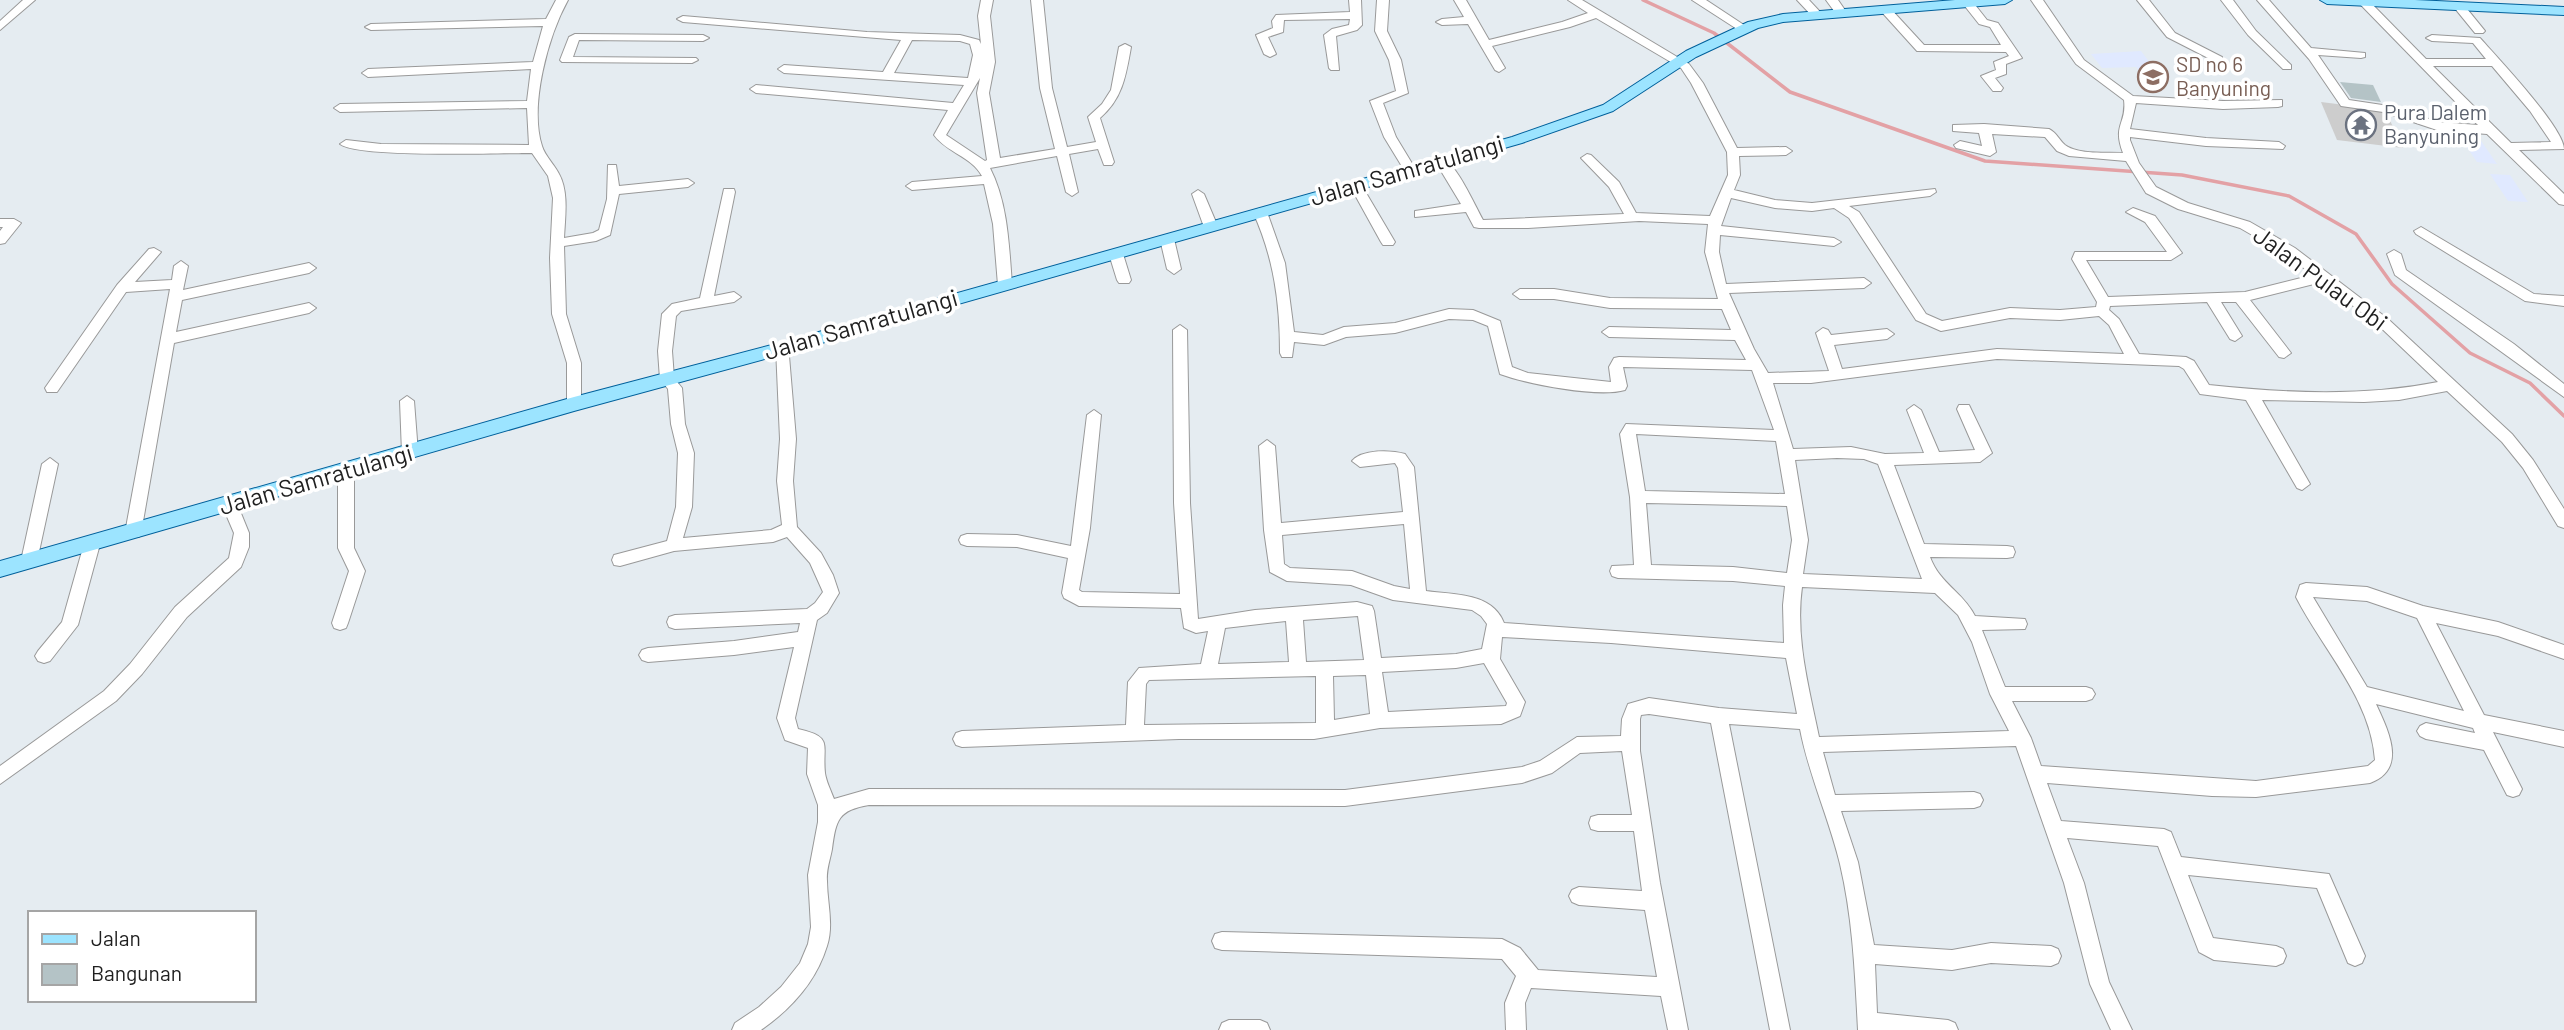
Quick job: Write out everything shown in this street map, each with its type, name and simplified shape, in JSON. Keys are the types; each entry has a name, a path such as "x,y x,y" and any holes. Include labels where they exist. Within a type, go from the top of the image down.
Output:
{"main road":[{"name":"Jalan Samratulangi","path":"0,569 346,472 574,404 783,348 1544,132 1608,108 1635,93 1678,61 1728,36 1773,19 2005,0"},
{"path":"2328,0 2475,4 2564,10"}],"street":[{"path":"0,27 29,0"},
{"path":"562,0 550,22 539,60 533,104 536,149 558,187 559,314 574,363 574,404"},
{"path":"987,0 984,16 989,62 984,93 988,180 999,222 1005,285"},
{"path":"1037,0 1044,51 1045,88 1072,192"},
{"path":"1335,68 1330,35 1335,31 1354,28 1355,0"},
{"path":"1383,0 1381,31 1395,60 1403,91 1376,101 1390,137 1410,170"},
{"path":"1460,0 1499,68"},
{"path":"1574,0 1678,61 1698,83 1733,152 1736,166 1714,225 1712,252 1723,296 1740,335 1761,372 1783,436 1800,540 1791,605 1793,651 1812,745 1849,862 1864,954 1868,1026 1948,1030"},
{"path":"1698,0 1744,29"},
{"path":"1803,0 1817,15"},
{"path":"1832,0 1841,13"},
{"path":"2037,0 2080,62 2130,99 2229,106 2278,103"},
{"path":"2143,0 2171,35 2218,59"},
{"path":"2227,0 2252,33 2287,67"},
{"path":"2263,0 2308,51 2344,103 2385,109 2437,126 2489,130"},
{"path":"2354,1 2424,63 2564,201"},
{"path":"1957,2 1985,23 1994,25 2016,59 2000,62 2002,72 1986,77 1997,88"},
{"path":"2475,4 2479,31"},
{"path":"1885,9 1921,48 2009,48"},
{"path":"1487,44 1566,25 1598,13"},
{"path":"1270,54 1262,35 1277,31 1280,17 1356,15"},
{"path":"683,19 972,40 978,48 976,71 972,82 940,132 941,139 988,164 1101,145"},
{"path":"1442,23 1472,20"},
{"path":"371,27 550,22"},
{"path":"692,60 566,60 575,37 703,38"},
{"path":"887,76 908,37"},
{"path":"2432,38 2474,39 2496,62 2562,145"},
{"path":"1108,162 1094,117 1107,106 1117,90 1125,47"},
{"path":"2308,51 2361,55"},
{"path":"368,73 539,60 569,52"},
{"path":"2424,63 2496,62"},
{"path":"784,69 972,82"},
{"path":"756,89 956,107"},
{"name":"Jalan Pulau Obi","path":"2130,99 2131,108 2123,132 2132,161 2151,190 2165,199 2245,225 2290,251 2384,323 2519,452 2564,522"},
{"path":"340,108 533,104"},
{"path":"1957,128 1984,128 2019,137 2049,133 2062,148 2073,153 2132,161"},
{"path":"1960,145 1990,152 1984,128"},
{"path":"2123,132 2206,142 2278,146"},
{"path":"346,144 381,148 536,149"},
{"path":"2507,147 2562,145"},
{"path":"1733,152 1786,150"},
{"path":"1587,158 1614,185 1632,217"},
{"path":"1441,162 1480,225 1632,217 1714,225 1834,242"},
{"path":"557,243 596,237 605,232 614,191 612,168"},
{"path":"912,186 988,180"},
{"path":"614,191 688,183"},
{"path":"1356,186 1388,242"},
{"path":"1728,193 1795,207 1930,191"},
{"path":"706,302 729,192"},
{"path":"1198,194 1210,227"},
{"path":"1836,204 1854,215 1921,317 1941,326 2010,313 2060,315 2103,307 2211,297 2241,298 2325,277"},
{"path":"1420,214 1469,207"},
{"path":"1260,212 1272,236 1283,274 1287,353"},
{"path":"2133,212 2150,219 2175,253 2171,256 2080,255 2079,259 2103,307 2134,358"},
{"path":"0,223 14,223 0,240"},
{"path":"2421,231 2530,298 2538,300 2553,297 2564,301"},
{"path":"1167,239 1174,270"},
{"path":"52,388 122,288 154,252"},
{"path":"1116,254 1124,280"},
{"path":"2393,254 2400,272 2509,348 2564,392"},
{"path":"133,533 181,266"},
{"path":"122,288 177,290 309,268"},
{"path":"1520,294 1554,294 1610,303 1864,283"},
{"path":"674,545 676,529 684,507 686,453 678,424 675,388 667,379 665,351 671,310 734,297"},
{"path":"2211,297 2235,336"},
{"path":"2241,298 2284,353"},
{"path":"168,339 309,308"},
{"path":"1287,336 1324,340 1351,331 1378,331 1449,314 1482,317 1495,324 1505,370 1527,378 1611,387 1620,386 1616,367 1619,362 1811,378 1997,354 2181,360 2189,365 2205,390 2251,395 2383,396 2449,385"},
{"path":"1180,330 1186,601 1192,625 1294,613 1357,609 1366,611"},
{"path":"1609,332 1740,335"},
{"path":"1837,374 1824,337 1887,334"},
{"path":"783,348 788,439 785,481 789,529"},
{"path":"2251,395 2302,484"},
{"path":"407,401 410,453"},
{"path":"1786,455 1858,454 1884,460 1983,455 1964,409"},
{"path":"1913,410 1934,458"},
{"path":"1094,415 1082,528 1070,593 1075,598 1186,601"},
{"path":"1643,572 1638,497 1628,434 1631,428 1783,436"},
{"path":"962,739 1135,732 1325,730 1380,720 1510,715 1516,708 1516,702 1496,674 1489,656 1497,630 1494,619 1475,604 1419,598 1382,591 1352,578 1281,571 1276,567 1267,446"},
{"path":"1360,461 1394,457 1404,462 1419,598"},
{"path":"1884,460 1929,576 1964,610 1998,694 2022,738 2074,883 2092,962 2122,1030"},
{"path":"29,561 50,464"},
{"path":"340,623 357,571 346,548 346,472"},
{"path":"1638,497 1794,500"},
{"path":"0,776 110,696 136,669 181,612 235,562 240,551 242,525 230,505"},
{"path":"1272,530 1411,517"},
{"path":"620,560 674,545 773,536 789,529"},
{"path":"675,622 810,616 821,608 831,593 829,584 806,546 789,529"},
{"path":"967,540 1017,541 1076,553"},
{"path":"44,656 70,625 92,544"},
{"path":"1919,550 2007,552"},
{"path":"1618,571 1733,574 1824,583 1938,586"},
{"path":"2035,774 2256,789 2370,775 2382,766 2384,751 2379,732 2361,693 2303,592 2313,589 2353,592 2423,614 2498,629 2564,652"},
{"path":"1380,720 1371,667 1366,611 1382,591"},
{"path":"1294,613 1298,671"},
{"path":"2423,614 2513,789"},
{"path":"742,1030 794,990 815,953 820,930 817,874 827,820 826,800 817,774 817,745 812,740 791,735 786,718 810,616"},
{"path":"1971,623 2019,624"},
{"path":"1208,670 1218,624"},
{"path":"1497,630 1793,651"},
{"path":"648,655 734,649 806,638"},
{"path":"1135,732 1137,682 1142,674 1208,670 1324,670 1394,663 1456,661 1489,656"},
{"path":"1324,670 1325,730"},
{"path":"2361,693 2564,739"},
{"path":"1998,694 2086,694"},
{"path":"1678,1030 1652,901 1630,743 1631,716 1634,709 1641,706 1719,716 1807,722"},
{"path":"1719,716 1780,1030"},
{"path":"2426,731 2491,744"},
{"path":"1812,745 2022,738"},
{"path":"827,820 838,806 849,800 869,797 1308,799 1379,795 1537,772 1577,745 1630,743"},
{"path":"1830,803 1973,800"},
{"path":"1598,823 1641,823"},
{"path":"2056,829 2160,836 2166,840 2206,945 2214,950 2276,956"},
{"path":"2175,865 2322,880 2355,956"},
{"path":"1579,896 1652,901"},
{"path":"1222,941 1502,949 1517,956 1527,974 1535,980 1547,983 1669,987"},
{"path":"1864,954 1952,960 1991,953 2051,956"},
{"path":"1516,1030 1515,1003 1527,974"},
{"path":"1229,1030 1260,1030"}],"shaded area":[{"name":"SD no 6 Banyuning","path":"2141,51 2167,85 2152,86 2136,67 2102,68 2091,54"},
{"name":"Pura Dalem Banyuning","path":"2321,102 2385,110 2403,148 2337,140"},
{"path":"2455,130 2475,132 2497,164 2477,162"},
{"path":"2490,174 2510,175 2528,202 2508,201"}],"building":[{"path":"2340,82 2373,85 2381,102 2351,98"}],"waterway":[{"path":"1643,0 1714,33 1790,92 1985,161 2182,175 2289,196 2356,234 2392,284 2470,353 2530,383 2564,416"}],"place":[{"name":"SD no 6 Banyuning","path":"2153,77"},
{"name":"Pura Dalem Banyuning","path":"2361,125"}]}
